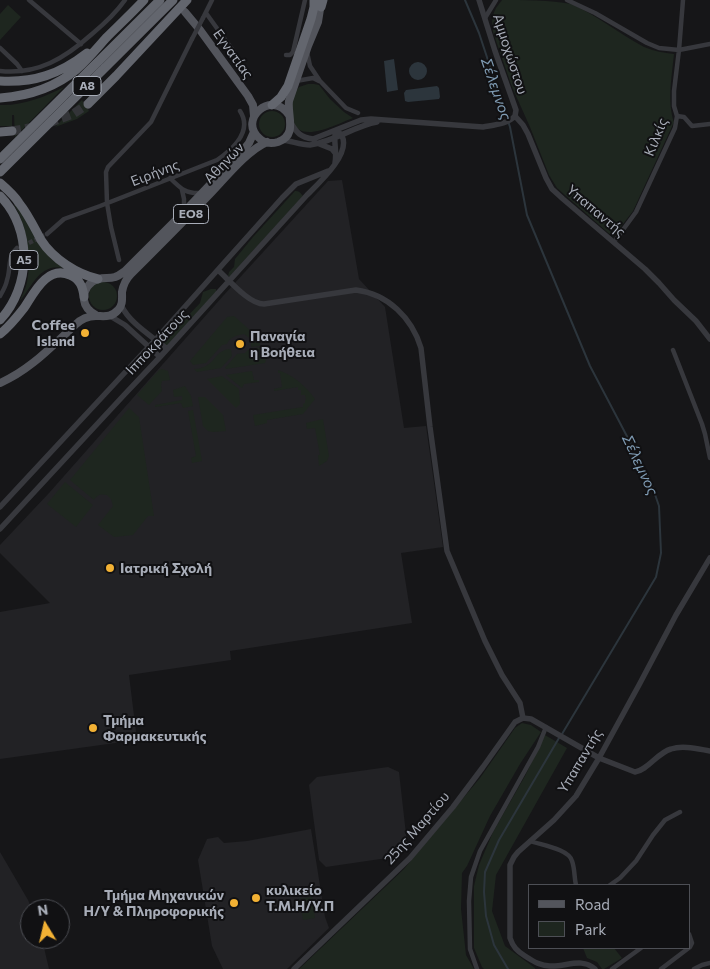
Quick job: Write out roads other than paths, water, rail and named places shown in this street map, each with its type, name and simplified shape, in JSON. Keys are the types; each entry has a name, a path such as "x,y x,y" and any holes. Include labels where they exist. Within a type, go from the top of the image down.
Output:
{"highway":[{"path":"0,98 31,93 60,80 76,70 144,0"},
{"name":"Α8","path":"0,159 160,0"},
{"name":"Α8","path":"0,172 173,0"},
{"path":"88,104 187,0"},
{"path":"272,105 281,98 288,86 311,19 314,0"},
{"path":"0,81 11,82 34,79 56,72 74,63 105,39"},
{"path":"0,132 12,131"},
{"path":"0,183 4,196 25,211 51,252 76,270 98,279"},
{"name":"Α5","path":"0,320 9,309 19,289 24,256 24,247 18,226 4,196"},
{"path":"0,334 14,320 43,280 50,275 63,273 77,279 82,286 85,301"}],"main road":[{"path":"282,140 289,132 289,101 318,22 322,2"},
{"name":"Εγνατίας","path":"185,12 248,96 253,105 254,116"},
{"path":"254,116 265,106 276,105 283,109 290,119"},
{"name":"Αθηνών","path":"254,116 252,124 254,132 261,140 267,142 282,140"},
{"name":"Αθηνών","path":"109,279 125,271 184,212 249,144 254,132"},
{"name":"Αθηνών","path":"121,305 122,292 130,274 201,204 250,152 267,142"},
{"path":"0,384 31,366 74,325 82,314 87,288 94,281 109,279 117,284 122,292"},
{"path":"85,301 90,312 96,316"},
{"path":"74,325 82,320 96,316 110,316 121,305"}],"street":[{"path":"29,0 81,44"},
{"path":"0,71 22,71 60,59 101,27 120,8 124,0"},
{"path":"119,260 107,203 106,172 108,167 151,122 212,0"},
{"path":"286,55 290,55 293,52 305,0"},
{"name":"Αμμοχώστου","path":"479,0 516,110 513,118"},
{"path":"485,18 496,0"},
{"path":"568,0 647,43 666,49 679,50 710,44"},
{"name":"Κιλκίς","path":"614,242 636,212 675,128 677,116 674,106 674,91 683,0"},
{"path":"206,13 234,52"},
{"path":"308,46 307,52 312,71 346,108 358,113"},
{"path":"0,48 22,71"},
{"path":"296,81 313,78 320,81"},
{"name":"Ειρήνης","path":"47,234 64,220 217,160 230,150 244,132 243,118 240,111"},
{"path":"677,116 684,117 692,126 710,124"},
{"path":"290,119 298,133 304,138 313,139 361,120 371,119 482,127 513,118"},
{"name":"Υπαπαντής","path":"513,118 523,124 552,188 563,200 652,275 696,321 710,339"},
{"path":"282,140 308,145 334,138 370,123 387,120"},
{"path":"336,130 342,135"},
{"path":"335,164 334,138 336,130"},
{"name":"Ιπποκράτους","path":"0,529 324,179 340,158 343,141 342,135"},
{"path":"317,143 332,149 336,154"},
{"name":"Ιπποκράτους","path":"0,507 149,347 296,184 330,170"},
{"path":"170,178 182,190 190,194 202,193"},
{"path":"182,190 185,205 184,212"},
{"path":"0,296 8,280 11,256 17,248"},
{"path":"218,270 248,298 258,304 356,290 371,294 391,304 412,326 421,348 447,551 485,641 502,675 520,703 523,718 531,719 599,758 635,772 643,770 661,753 669,749 684,747 710,751"},
{"path":"121,305 134,322 167,350"},
{"path":"110,316 125,325 160,357"},
{"path":"673,350 703,429 710,458"},
{"name":"Υπαπαντής","path":"595,969 584,963 552,966 541,965 512,945 510,938 510,865 514,857 554,820 576,796 640,685 676,615 710,558"},
{"name":"25ης Μαρτίου","path":"294,969 410,858 484,767 510,728 515,722 523,718"},
{"path":"477,969 470,949 469,901 471,877 480,851 538,747 546,727"},
{"path":"611,884 620,878 636,860 665,820 680,812"},
{"path":"530,841 561,851 570,856 576,884"},
{"path":"612,969 640,949"},
{"path":"661,969 687,949"},
{"path":"694,969 710,963"}],"waterway":[{"name":"Σέλεμνος","path":"465,0 479,33 510,127 527,215 590,366 650,480 659,506 661,553 656,577 562,734"},
{"name":"Σέλεμνος","path":"508,969 494,945 486,916 485,872 499,840 559,738"}],"tunnel":[{"path":"49,123 73,114 88,104"},
{"path":"12,131 34,127"},
{"path":"23,246 47,234"}],"place":[{"name":"Coffee Island","path":"85,333"},
{"name":"Παναγία η Βοήθεια","path":"240,344"},
{"name":"Ιατρική Σχολή","path":"110,568"},
{"name":"Τμήμα Φαρμακευτικής","path":"93,728"},
{"name":"κυλικείο Τ.M.Η/Υ.Π","path":"256,898"},
{"name":"Τμήμα Μηχανικών Η/Υ & Πληροφορικής","path":"234,903"}]}
